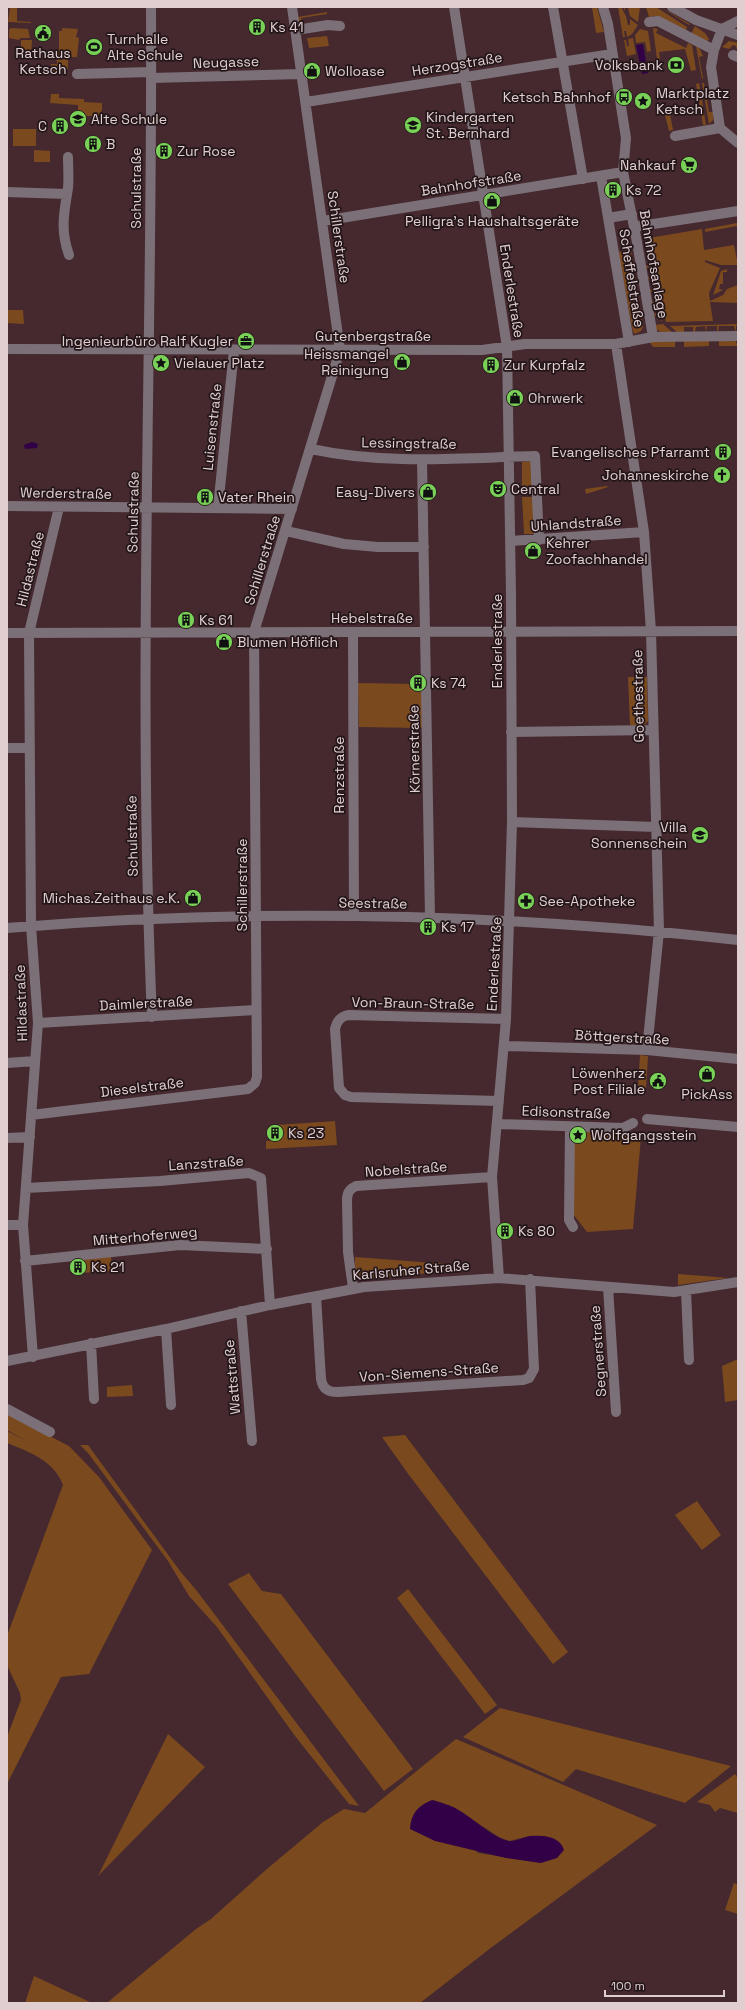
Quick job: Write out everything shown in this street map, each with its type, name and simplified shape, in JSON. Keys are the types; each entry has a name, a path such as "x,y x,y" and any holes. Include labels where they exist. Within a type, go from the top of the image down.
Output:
{"street":[{"name":"Schulstraße","path":"151,7 145,633 147,920 152,1017"},
{"name":"Schillerstraße","path":"255,1083 257,1077 255,1010 256,915 254,632 340,350 292,7"},
{"name":"Enderlestraße","path":"454,7 507,347 512,822 506,1019 492,1177 499,1278"},
{"path":"553,7 583,179"},
{"name":"Bahnhofsanlage","path":"603,7 608,24 626,138 623,172 632,214 652,337"},
{"path":"672,7 696,20 738,35"},
{"path":"648,22 658,21 714,50"},
{"path":"738,21 722,29 710,66 720,128 738,143"},
{"path":"296,30 328,25 340,26"},
{"name":"Herzogstraße","path":"306,102 612,54"},
{"name":"Neugasse","path":"77,74 301,74"},
{"path":"675,136 720,128"},
{"path":"68,157 67,194 64,204 64,241 69,255"},
{"name":"Bahnhofstraße","path":"323,221 623,172"},
{"name":"Scheffelstraße","path":"601,176 629,342"},
{"path":"7,192 67,194"},
{"path":"634,227 738,211"},
{"name":"Scheffelstraße","path":"608,218 632,214"},
{"name":"Gutenbergstraße","path":"7,349 482,350 525,344 616,344 652,337 738,336"},
{"name":"Goethestraße","path":"616,344 644,532 651,631 659,931 647,1050"},
{"name":"Luisenstraße","path":"218,508 234,350"},
{"name":"Lessingstraße","path":"311,449 370,458 422,460 535,456 539,540"},
{"name":"Körnerstraße","path":"422,460 430,918"},
{"name":"Werderstraße","path":"7,506 292,509"},
{"name":"Hildastraße","path":"33,1357 24,1224 38,1024 31,926 29,633 59,506"},
{"path":"286,531 344,544 424,547"},
{"name":"Uhlandstraße","path":"510,541 644,532"},
{"name":"Hebelstraße","path":"7,633 738,631"},
{"name":"Renzstraße","path":"353,633 354,916"},
{"path":"511,732 653,730"},
{"path":"7,748 30,748"},
{"path":"512,822 656,826"},
{"name":"Seestraße","path":"7,928 256,915 354,916 510,920 659,931 738,940"},
{"name":"Daimlerstraße","path":"38,1024 255,1010"},
{"name":"Von-Braun-Straße","path":"499,1101 351,1097 345,1095 339,1088 335,1029 337,1022 342,1016 348,1015 506,1019"},
{"name":"Böttgerstraße","path":"504,1046 647,1050 738,1060"},
{"path":"7,1063 35,1061"},
{"name":"Dieselstraße","path":"31,1115 248,1088 255,1083"},
{"path":"647,1119 738,1127"},
{"name":"Edisonstraße","path":"497,1124 624,1128 633,1123"},
{"path":"570,1127 569,1220 573,1227"},
{"path":"7,1138 30,1137"},
{"name":"Lanzstraße","path":"26,1188 160,1181 249,1173 261,1178 270,1305"},
{"name":"Nobelstraße","path":"353,1288 348,1252 347,1200 348,1192 352,1188 356,1186 492,1177"},
{"path":"7,1225 24,1224"},
{"name":"Mitterhoferweg","path":"26,1261 180,1245 267,1249"},
{"name":"Karlsruher Straße","path":"7,1361 33,1357 166,1329 241,1311 353,1288 405,1283 499,1278 530,1279 608,1288 686,1291 738,1282"},
{"name":"Von-Siemens-Straße","path":"316,1296 321,1379 324,1388 328,1391 338,1392 523,1380 529,1378 534,1369 530,1279"},
{"name":"Segnerstraße","path":"608,1288 616,1412"},
{"path":"686,1291 689,1360"},
{"name":"Wattstraße","path":"241,1311 252,1441"},
{"path":"166,1329 171,1406"},
{"path":"91,1344 94,1399"},
{"path":"7,1409 50,1432"}],"shaded area":[{"path":"10,7 17,7 17,21 31,23 8,22"},
{"path":"592,7 597,7 604,32 596,33"},
{"path":"618,7 621,7 626,16 628,25 630,25 630,19 638,25 632,34 627,37 626,31 624,31 625,37 623,37"},
{"path":"623,7 640,7 638,22 630,16 628,8 625,8 625,11"},
{"path":"646,7 656,7 687,27 686,32 656,16 649,17"},
{"path":"660,7 690,24 689,25"},
{"path":"327,12 327,14 301,18 302,23 299,22 298,17"},
{"path":"695,26 705,33 709,39 707,42 691,34"},
{"path":"11,28 28,29 30,38 20,38 19,40 9,38 9,30"},
{"path":"62,28 78,29 76,37 79,38 77,57 68,57 68,69 51,74 51,64 57,64 56,51 59,51 59,31 62,31"},
{"path":"653,28 658,29 656,33 686,48 688,43 692,45 696,70 691,71 685,49 659,52 660,59 657,59"},
{"path":"640,29 648,31 651,51 647,52 645,42 636,43 635,35"},
{"path":"327,36 329,46 309,48 307,38"},
{"path":"633,38 636,54 627,56 624,40 626,40 627,46 629,46 628,39"},
{"path":"21,40 32,40 31,54 19,54 21,51"},
{"path":"729,41 738,43 738,53 736,46 733,45 729,49 722,47"},
{"path":"643,44 648,73 642,74 636,45"},
{"path":"696,46 700,49 703,56 699,57 702,79"},
{"path":"699,83 706,125 703,125 696,84"},
{"path":"702,83 704,83 709,112 714,112 713,120 709,124"},
{"path":"51,94 59,94 59,98 84,99 84,102 102,103 102,110 98,116 78,116 78,105 50,103"},
{"path":"670,114 673,130 669,131 665,115"},
{"path":"13,129 36,129 36,146 13,146"},
{"path":"34,150 50,151 50,162 34,162"},
{"path":"737,223 737,226 705,232 705,229"},
{"path":"702,229 704,250 734,245 738,265 721,265 705,260 705,262 720,268 709,293 710,301 723,295 727,289 738,285 738,303 710,302 713,321 666,322 649,238"},
{"path":"631,251 643,327 641,331 635,334 633,332 618,252"},
{"path":"648,254 662,321 659,315 653,316 653,314 659,313 657,303 651,303 657,301 655,291 649,292 649,290 654,289 653,278 647,279 647,277 652,276 650,267 645,268 645,266 650,265"},
{"path":"727,269 727,272 723,272 723,284 720,284 719,289 723,290 713,295 721,271"},
{"path":"7,310 23,310 24,324 7,323"},
{"path":"663,324 672,332 661,332 657,330 655,325"},
{"path":"738,324 736,326 736,332 734,326 719,326 717,332 717,326 707,326 706,332 705,326 696,327 695,332 693,332 693,327 684,327 684,333 678,333 670,326"},
{"path":"709,339 709,346 684,347 684,340"},
{"path":"719,339 735,340 738,346 719,346"},
{"path":"675,340 675,347 653,347 649,341"},
{"path":"32,442 38,444 37,448 25,449 24,445"},
{"path":"532,461 534,493 522,494 522,462"},
{"path":"608,487 586,494 585,489"},
{"path":"522,497 534,497 537,534 524,534"},
{"path":"628,677 647,677 648,721 644,725 630,725"},
{"path":"358,683 415,684 415,689 422,689 422,728 359,727"},
{"path":"640,1055 648,1056 646,1088 638,1087"},
{"path":"335,1121 337,1145 266,1149 266,1141 278,1140 277,1125"},
{"path":"574,1131 593,1131 593,1134 600,1134 601,1132 641,1137 633,1229 587,1232 573,1214"},
{"path":"111,1255 112,1271 81,1273 80,1258"},
{"path":"355,1257 461,1265 461,1270 365,1279 357,1273 355,1267"},
{"path":"679,1274 728,1278 678,1285"},
{"path":"738,1359 738,1400 725,1402 722,1366"},
{"path":"132,1385 133,1396 107,1397 107,1387"},
{"path":"7,1414 69,1446 99,1477 152,1550 89,1674 61,1677 7,1784 7,1737 21,1700 20,1693 7,1665 7,1636 63,1485 54,1470 40,1458 7,1443 7,1431 26,1441 7,1430"},
{"path":"405,1435 568,1652 553,1664 409,1475 382,1437"},
{"path":"80,1445 88,1445 180,1571 197,1591 359,1806 349,1804 295,1736 217,1627 189,1596 168,1561 88,1453"},
{"path":"697,1501 721,1535 702,1550 675,1515"},
{"path":"249,1573 262,1591 281,1594 413,1769 384,1791 228,1584"},
{"path":"408,1589 497,1705 485,1714 397,1598"},
{"path":"500,1708 731,1766 685,1803 576,1769 563,1782 463,1737"},
{"path":"168,1734 205,1767 98,1876"},
{"path":"456,1739 657,1825 492,1947 420,2003 108,2002 196,1929 211,1919 323,1822 344,1809 365,1813","holes":["433,1800 453,1807 499,1837 509,1841 530,1836 541,1863 478,1853"]},
{"path":"735,1774 738,1779 738,1813 720,1808 715,1812 710,1805 697,1802"},
{"path":"432,1800 459,1810 488,1831 503,1839 511,1841 530,1836 545,1836 555,1839 562,1845 564,1850 557,1858 541,1863 506,1858 435,1841 410,1829 412,1819 416,1811"},
{"path":"734,1883 738,1885 738,1914 725,1910"},
{"path":"34,1976 92,2003 25,2003"}],"place":[{"name":"Ks 41","path":"257,27"},
{"name":"Rathaus Ketsch","path":"43,33"},
{"name":"Turnhalle Alte Schule","path":"94,47"},
{"name":"Volksbank","path":"676,65"},
{"name":"Wolloase","path":"312,71"},
{"name":"Ketsch Bahnhof","path":"624,97"},
{"name":"Marktplatz Ketsch","path":"643,101"},
{"name":"Alte Schule","path":"78,119"},
{"name":"Kindergarten St. Bernhard","path":"413,125"},
{"name":"C","path":"60,126"},
{"name":"B","path":"93,144"},
{"name":"Zur Rose","path":"164,151"},
{"name":"Nahkauf","path":"689,165"},
{"name":"Ks 72","path":"613,190"},
{"name":"Pelligra's Haushaltsgeräte","path":"492,201"},
{"name":"Ingenieurbüro Ralf Kugler","path":"246,341"},
{"name":"Heissmangel Reinigung","path":"402,362"},
{"name":"Vielauer Platz","path":"161,363"},
{"name":"Zur Kurpfalz","path":"491,365"},
{"name":"Ohrwerk","path":"515,398"},
{"name":"Evangelisches Pfarramt","path":"723,452"},
{"name":"Johanneskirche","path":"722,475"},
{"name":"Central","path":"498,489"},
{"name":"Easy-Divers","path":"428,492"},
{"name":"Vater Rhein","path":"205,497"},
{"name":"Kehrer Zoofachhandel","path":"533,551"},
{"name":"Ks 61","path":"186,620"},
{"name":"Blumen Höflich","path":"224,642"},
{"name":"Ks 74","path":"418,683"},
{"name":"Villa Sonnenschein","path":"700,835"},
{"name":"Michas.Zeithaus e.K.","path":"193,898"},
{"name":"See-Apotheke","path":"526,901"},
{"name":"Ks 17","path":"428,927"},
{"name":"PickAss","path":"707,1074"},
{"name":"Löwenherz Post Filiale","path":"658,1081"},
{"name":"Ks 23","path":"275,1133"},
{"name":"Wolfgangsstein","path":"578,1135"},
{"name":"Ks 80","path":"505,1231"},
{"name":"Ks 21","path":"78,1267"}]}
